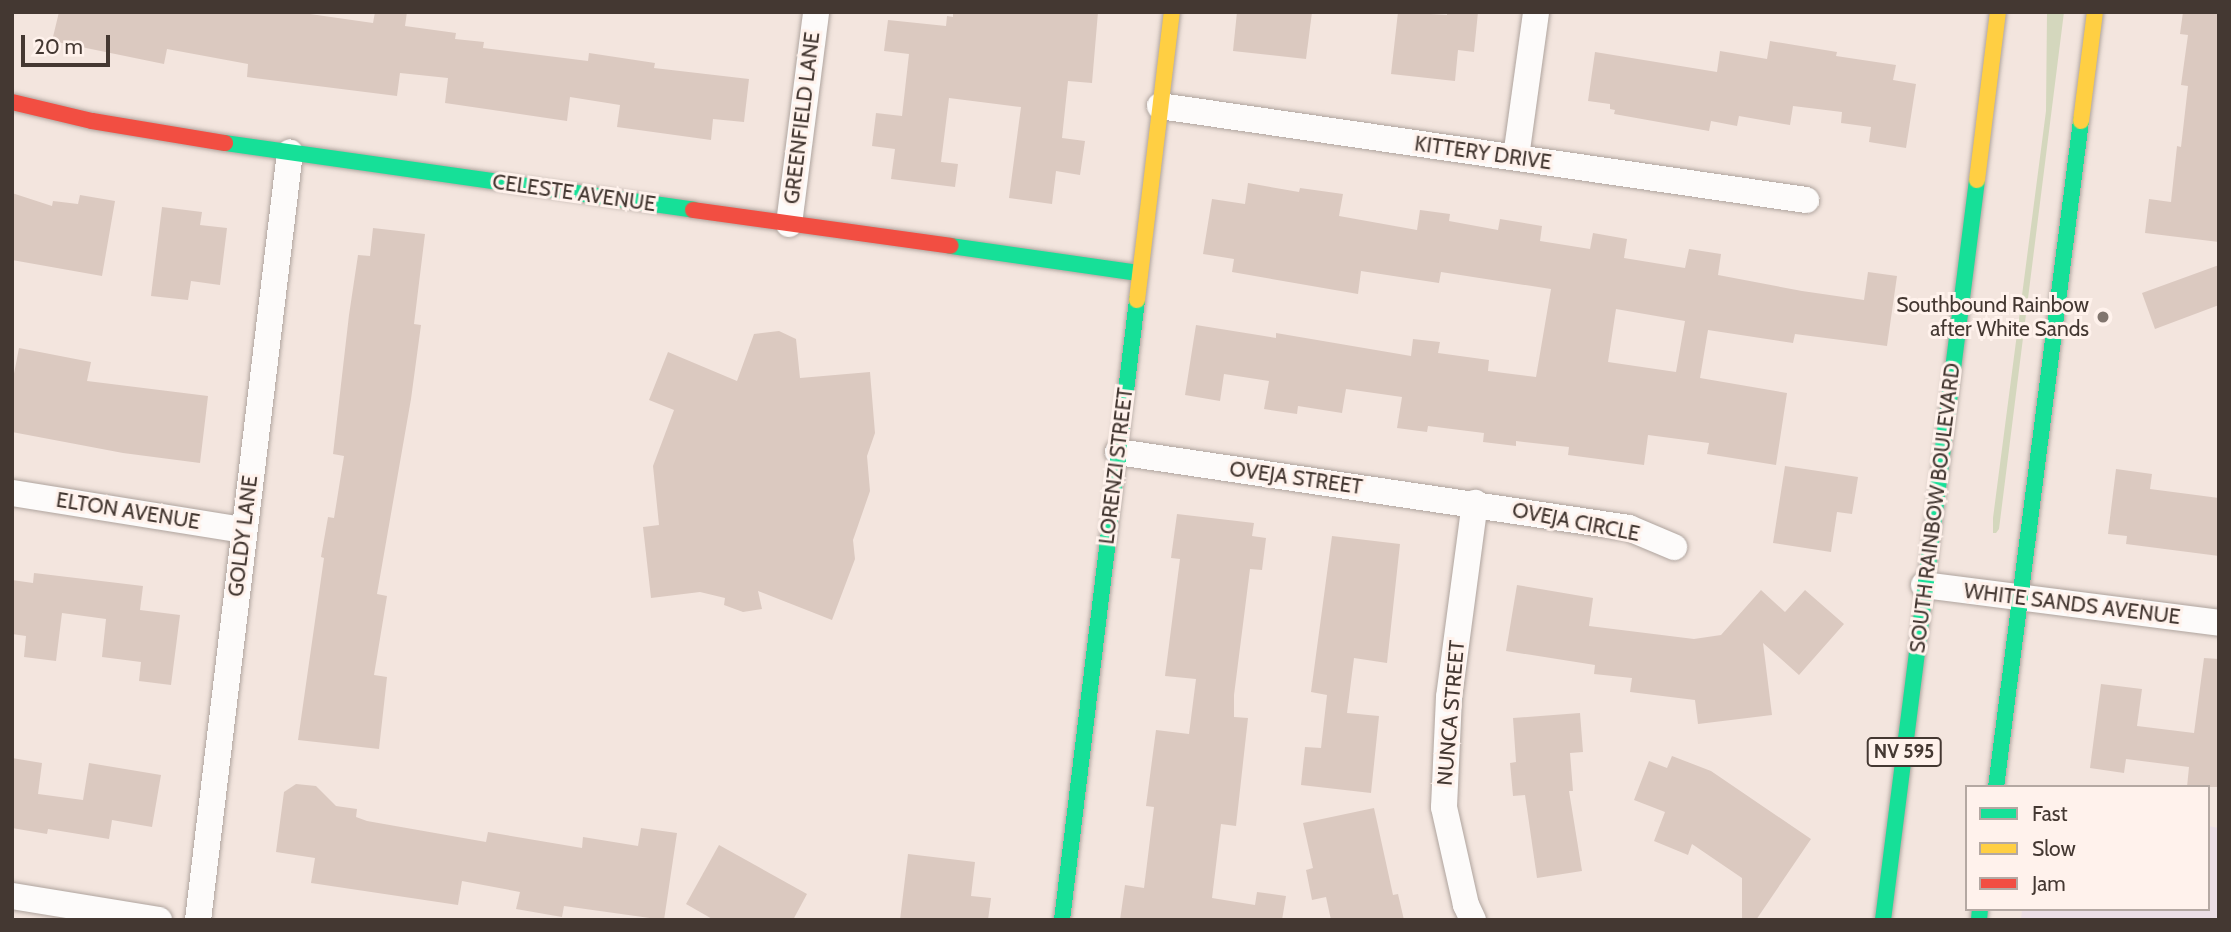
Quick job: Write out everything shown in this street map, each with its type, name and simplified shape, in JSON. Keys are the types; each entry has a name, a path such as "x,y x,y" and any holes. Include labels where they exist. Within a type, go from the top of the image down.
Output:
{"street":[{"name":"GREENFIELD LANE","path":"789,223 816,12"},
{"name":"LORENZI STREET","path":"1062,920 1172,12"},
{"path":"1516,158 1536,12"},
{"name":"SOUTH RAINBOW BOULEVARD","path":"1883,920 1998,12"},
{"path":"1996,785 2095,12"},
{"name":"CELESTE AVENUE","path":"12,102 141,130 1139,273"},
{"name":"KITTERY DRIVE","path":"1160,106 1806,200"},
{"name":"GOLDY LANE","path":"198,920 290,152"},
{"name":"OVEJA STREET","path":"1118,452 1475,503"},
{"name":"ELTON AVENUE","path":"12,493 244,530"},
{"name":"OVEJA CIRCLE","path":"1475,503 1629,528 1675,547"},
{"name":"NUNCA STREET","path":"1473,920 1466,905 1444,807 1448,697 1475,503"},
{"name":"WHITE SANDS AVENUE","path":"1924,585 2219,623"},
{"path":"12,896 159,920"}],"shaded area":[{"path":"2210,826 2219,828 2219,920 2021,920 2022,911 2210,911"}],"green space":[{"path":"2047,12 2064,12 1999,529 1993,533 2046,111"}],"building":[{"path":"59,12 296,12 373,23 375,12 407,12 405,26 456,33 455,39 484,42 483,48 588,61 589,53 655,63 654,68 749,79 744,122 713,119 711,140 617,127 620,105 570,97 567,121 445,103 448,78 400,73 397,96 247,77 248,64 167,49 164,64 52,41"},
{"path":"953,12 1098,12 1092,83 1068,81 1062,138 1085,141 1080,175 1056,171 1052,204 1009,198 1021,107 949,98 941,162 958,164 955,187 891,179 895,149 872,146 876,113 902,116 909,54 884,51 888,20 946,26 947,16 953,17"},
{"path":"1237,12 1312,12 1306,59 1233,51"},
{"path":"1398,12 1447,15 1447,12 1478,12 1474,52 1458,50 1455,81 1391,74"},
{"path":"2183,12 2219,12 2219,242 2145,233 2149,199 2171,202 2177,146 2181,147 2188,86 2181,85 2188,35 2180,34"},
{"path":"1770,41 1837,52 1836,56 1896,65 1893,80 1916,84 1906,148 1869,142 1871,127 1841,123 1842,112 1793,106 1790,125 1739,116 1737,126 1711,121 1709,131 1614,114 1615,110 1610,109 1610,104 1588,101 1595,52 1717,72 1720,51 1767,59"},
{"path":"1248,183 1299,192 1300,188 1343,194 1339,216 1417,230 1420,210 1450,214 1449,221 1498,230 1500,219 1542,226 1540,241 1590,249 1593,233 1627,239 1624,258 1685,268 1689,249 1721,254 1718,275 1864,300 1868,272 1897,276 1887,346 1795,334 1793,343 1708,330 1700,378 1787,393 1776,465 1707,454 1709,443 1648,435 1644,465 1568,455 1569,447 1516,441 1516,446 1483,442 1484,433 1428,426 1427,432 1397,428 1402,397 1346,389 1342,413 1298,406 1297,414 1264,409 1269,381 1224,374 1220,401 1185,395 1196,325 1276,338 1276,333 1411,356 1413,339 1440,342 1438,353 1489,360 1488,371 1536,377 1551,289 1441,272 1439,283 1361,271 1358,294 1232,272 1234,259 1203,254 1212,199 1245,204","holes":["1616,309 1685,321 1676,372 1608,362"]},
{"path":"12,193 52,206 53,201 78,204 80,195 115,201 102,276 12,260"},
{"path":"162,207 202,212 200,225 227,228 220,285 191,281 188,300 151,296"},
{"path":"373,228 425,234 414,324 421,325 377,594 387,596 374,675 387,677 379,749 298,740 324,558 321,557 328,517 334,518 344,456 333,454 349,315 358,255 370,256"},
{"path":"2219,265 2219,305 2155,329 2142,293"},
{"path":"779,331 796,339 800,378 870,372 875,433 867,456 870,491 853,540 855,559 832,620 758,591 762,609 743,612 724,605 725,598 700,592 651,598 643,527 659,525 653,466 674,410 649,400 668,352 737,381 754,334"},
{"path":"19,348 91,362 87,381 208,396 200,463 123,453 12,432 12,384"},
{"path":"1785,466 1858,477 1852,514 1837,512 1831,552 1773,543"},
{"path":"2116,469 2152,474 2150,489 2219,498 2219,556 2126,544 2127,536 2108,534"},
{"path":"1177,514 1254,523 1252,536 1266,538 1262,570 1250,569 1234,695 1234,717 1248,718 1236,826 1221,824 1212,898 1255,905 1257,892 1286,896 1282,920 1120,920 1125,885 1144,888 1154,807 1146,806 1156,730 1189,734 1196,679 1165,676 1180,559 1171,558"},
{"path":"1332,536 1400,544 1387,663 1354,658 1347,713 1379,716 1371,793 1301,785 1305,747 1321,748 1327,695 1311,692"},
{"path":"34,573 143,586 140,610 180,615 171,685 139,681 141,662 102,657 106,619 62,613 56,661 24,657 26,636 12,634 12,580 33,583"},
{"path":"1517,585 1593,598 1589,626 1694,639 1721,635 1761,590 1785,612 1805,590 1844,624 1799,675 1763,643 1772,715 1698,724 1695,700 1630,692 1632,678 1594,674 1595,665 1506,651"},
{"path":"2204,658 2219,659 2219,787 2187,785 2189,767 2126,759 2124,773 2090,768 2101,684 2142,689 2137,726 2194,733"},
{"path":"1580,713 1583,752 1570,753 1573,791 1569,791 1582,871 1537,878 1525,795 1513,796 1510,763 1516,762 1513,718"},
{"path":"1672,756 1711,771 1811,839 1756,920 1742,920 1742,878 1692,844 1688,855 1654,841 1665,812 1634,800 1649,761 1667,768"},
{"path":"12,758 42,763 38,794 83,800 89,763 161,775 152,827 112,820 109,839 48,829 47,834 12,828"},
{"path":"296,784 316,786 336,806 357,809 356,817 367,821 486,842 488,832 582,848 583,837 638,846 641,828 677,833 664,920 564,906 562,917 516,909 520,892 462,881 458,905 311,883 315,858 276,852 284,792"},
{"path":"1374,808 1393,895 1398,894 1404,920 1331,920 1326,897 1312,900 1306,870 1313,868 1303,823"},
{"path":"719,845 807,894 793,920 714,920 686,904"},
{"path":"908,854 975,862 971,896 991,898 988,920 900,920"}],"traffic: fast":[{"path":"1996,785 2081,121"},
{"path":"225,143 693,210"},
{"path":"1883,920 1977,180"},
{"path":"951,246 1139,273"},
{"path":"1062,920 1137,300"},
{"path":"1979,920 1980,911"}],"traffic: slow":[{"path":"1137,300 1172,12"},
{"path":"1977,180 1998,12"},
{"path":"2081,121 2095,12"}],"traffic: jam":[{"path":"12,102 92,121 225,143"},
{"path":"693,210 951,246"}],"place":[{"name":"Southbound Rainbow after White Sands","path":"2103,317"}]}
